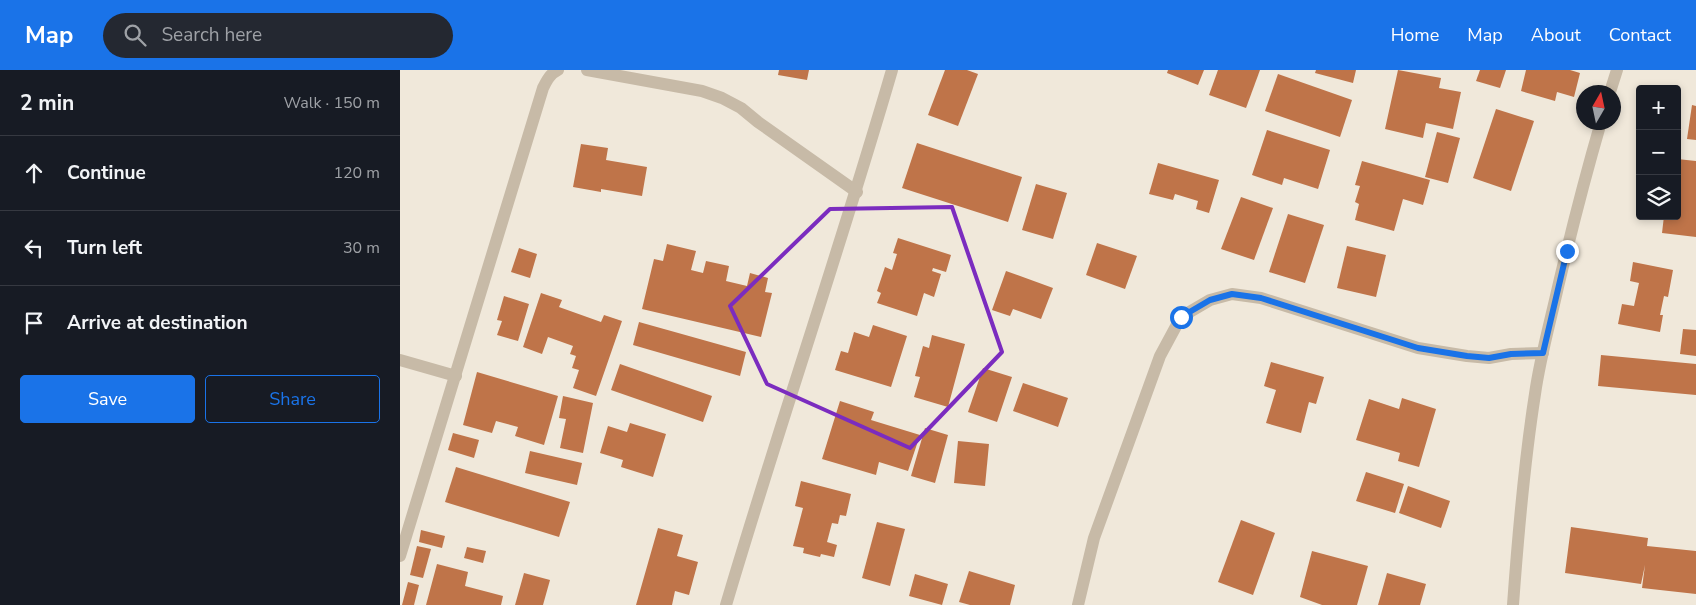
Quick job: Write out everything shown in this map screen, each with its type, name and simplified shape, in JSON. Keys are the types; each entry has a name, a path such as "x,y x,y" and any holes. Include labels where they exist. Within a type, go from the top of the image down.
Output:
{"street":[{"path":"400,556 543,88 547,79 558,70"},
{"path":"587,70 702,91 722,98 741,108 857,192"},
{"path":"726,605 803,356 857,192 892,70"},
{"path":"1612,85 1617,70"},
{"path":"1513,605 1520,510 1535,394 1585,174 1599,130"},
{"path":"1078,605 1094,538 1160,356 1181,317 1210,300 1232,294 1261,298 1418,348 1467,356 1489,358 1511,354 1543,353"},
{"path":"400,360 456,376"}],"highlighted area":[{"path":"952,207 1002,352 910,448 767,384 730,306 830,209"}],"building":[{"path":"779,70 809,70 807,80 778,75"},
{"path":"945,70 967,70 978,74 958,126 928,115"},
{"path":"1168,70 1204,70 1198,85 1167,73"},
{"path":"1218,70 1260,70 1246,108 1209,95"},
{"path":"1316,70 1356,70 1353,83 1315,73"},
{"path":"1398,70 1441,78 1439,88 1461,92 1453,129 1426,123 1423,138 1385,129"},
{"path":"1480,70 1506,70 1500,88 1476,81"},
{"path":"1526,70 1570,70 1580,73 1574,97 1557,92 1555,101 1521,91"},
{"path":"1278,74 1352,100 1340,137 1265,111"},
{"path":"1692,105 1696,106 1696,140 1687,139"},
{"path":"1496,109 1534,121 1511,191 1473,178"},
{"path":"1267,130 1330,150 1318,189 1284,178 1282,185 1252,175"},
{"path":"1437,132 1460,138 1448,183 1425,177"},
{"path":"917,143 1022,177 1008,222 902,188"},
{"path":"581,144 608,148 606,160 647,167 642,196 601,189 601,192 573,187"},
{"path":"1681,159 1696,161 1696,237 1662,233 1664,220 1681,220"},
{"path":"1362,161 1430,180 1423,205 1403,199 1394,231 1355,220 1359,204 1355,202 1360,186 1355,185"},
{"path":"1158,163 1219,180 1209,213 1196,209 1198,201 1175,194 1173,200 1149,194"},
{"path":"1036,184 1067,193 1053,239 1022,230"},
{"path":"1241,197 1273,208 1254,260 1221,249"},
{"path":"1288,214 1324,225 1305,283 1269,272"},
{"path":"898,238 951,255 946,272 933,268 932,271 941,274 934,297 924,293 917,316 877,303 881,293 877,291 885,267 892,270 897,254 893,253"},
{"path":"1097,243 1137,256 1125,289 1086,275"},
{"path":"667,244 696,251 691,270 703,273 706,261 729,266 726,281 747,286 750,273 768,278 765,292 772,293 761,337 642,309 654,259 663,261"},
{"path":"1347,246 1386,255 1376,297 1337,288"},
{"path":"519,248 537,254 530,278 511,272"},
{"path":"1633,262 1673,270 1668,297 1664,296 1660,315 1663,315 1660,332 1618,324 1622,304 1634,306 1639,283 1630,281"},
{"path":"1006,271 1053,288 1041,319 1013,309 1010,316 992,310"},
{"path":"541,293 562,300 559,307 601,322 604,315 622,321 596,396 573,388 579,370 572,368 576,356 570,354 573,346 548,337 542,354 523,347"},
{"path":"504,296 529,304 518,341 497,335 502,321 497,320"},
{"path":"639,322 746,352 740,376 633,345"},
{"path":"873,325 907,336 891,387 835,370 841,351 848,353 854,332 869,337"},
{"path":"1683,329 1696,330 1696,356 1680,354"},
{"path":"932,335 965,344 948,407 914,397 920,377 915,376 923,346 929,348"},
{"path":"1601,355 1696,364 1696,395 1598,386"},
{"path":"1271,362 1324,377 1316,404 1309,402 1301,433 1266,423 1276,390 1264,386"},
{"path":"620,364 712,396 703,422 611,390"},
{"path":"983,368 1012,377 997,422 968,412"},
{"path":"477,372 558,396 544,445 515,436 518,427 496,421 492,433 463,425"},
{"path":"1023,383 1068,398 1058,427 1013,411"},
{"path":"563,396 593,403 583,453 560,448 566,419 559,418"},
{"path":"1402,398 1436,409 1419,467 1398,461 1400,453 1356,440 1369,399 1399,409"},
{"path":"840,401 874,412 871,420 920,435 908,471 879,462 876,475 822,459"},
{"path":"630,423 666,434 653,477 621,467 623,460 600,453 608,426 627,432"},
{"path":"925,428 948,435 935,483 911,476"},
{"path":"453,433 479,440 474,458 448,450"},
{"path":"958,441 989,444 985,486 954,483"},
{"path":"530,451 582,463 577,485 525,473"},
{"path":"456,467 570,502 559,537 445,502"},
{"path":"1366,472 1404,484 1395,513 1356,501"},
{"path":"801,481 851,494 846,516 840,515 838,524 832,523 827,542 837,545 834,557 821,554 820,557 803,553 804,548 793,546 803,508 795,506"},
{"path":"1408,486 1450,501 1441,528 1399,513"},
{"path":"1241,520 1275,533 1253,595 1218,582"},
{"path":"877,522 905,529 890,586 862,578"},
{"path":"1571,527 1648,538 1647,546 1696,551 1696,594 1642,588 1645,565 1641,584 1565,573"},
{"path":"658,528 683,535 677,556 698,562 689,595 675,591 672,605 636,605"},
{"path":"421,530 445,536 442,548 419,542"},
{"path":"417,546 431,549 423,578 410,575"},
{"path":"467,547 486,551 483,563 464,558"},
{"path":"1312,551 1368,566 1357,605 1322,605 1300,597"},
{"path":"437,564 468,572 465,586 503,596 501,605 426,605"},
{"path":"969,571 1015,585 1010,605 970,605 959,602"},
{"path":"524,573 550,580 543,605 515,605"},
{"path":"1387,573 1426,584 1420,605 1378,605"},
{"path":"915,574 948,584 942,605 909,596"},
{"path":"408,582 419,585 414,605 402,605"}],"route":[{"path":"1181,317 1210,300 1232,294 1261,298 1418,348 1489,358 1511,354 1543,353 1567,251"}]}
